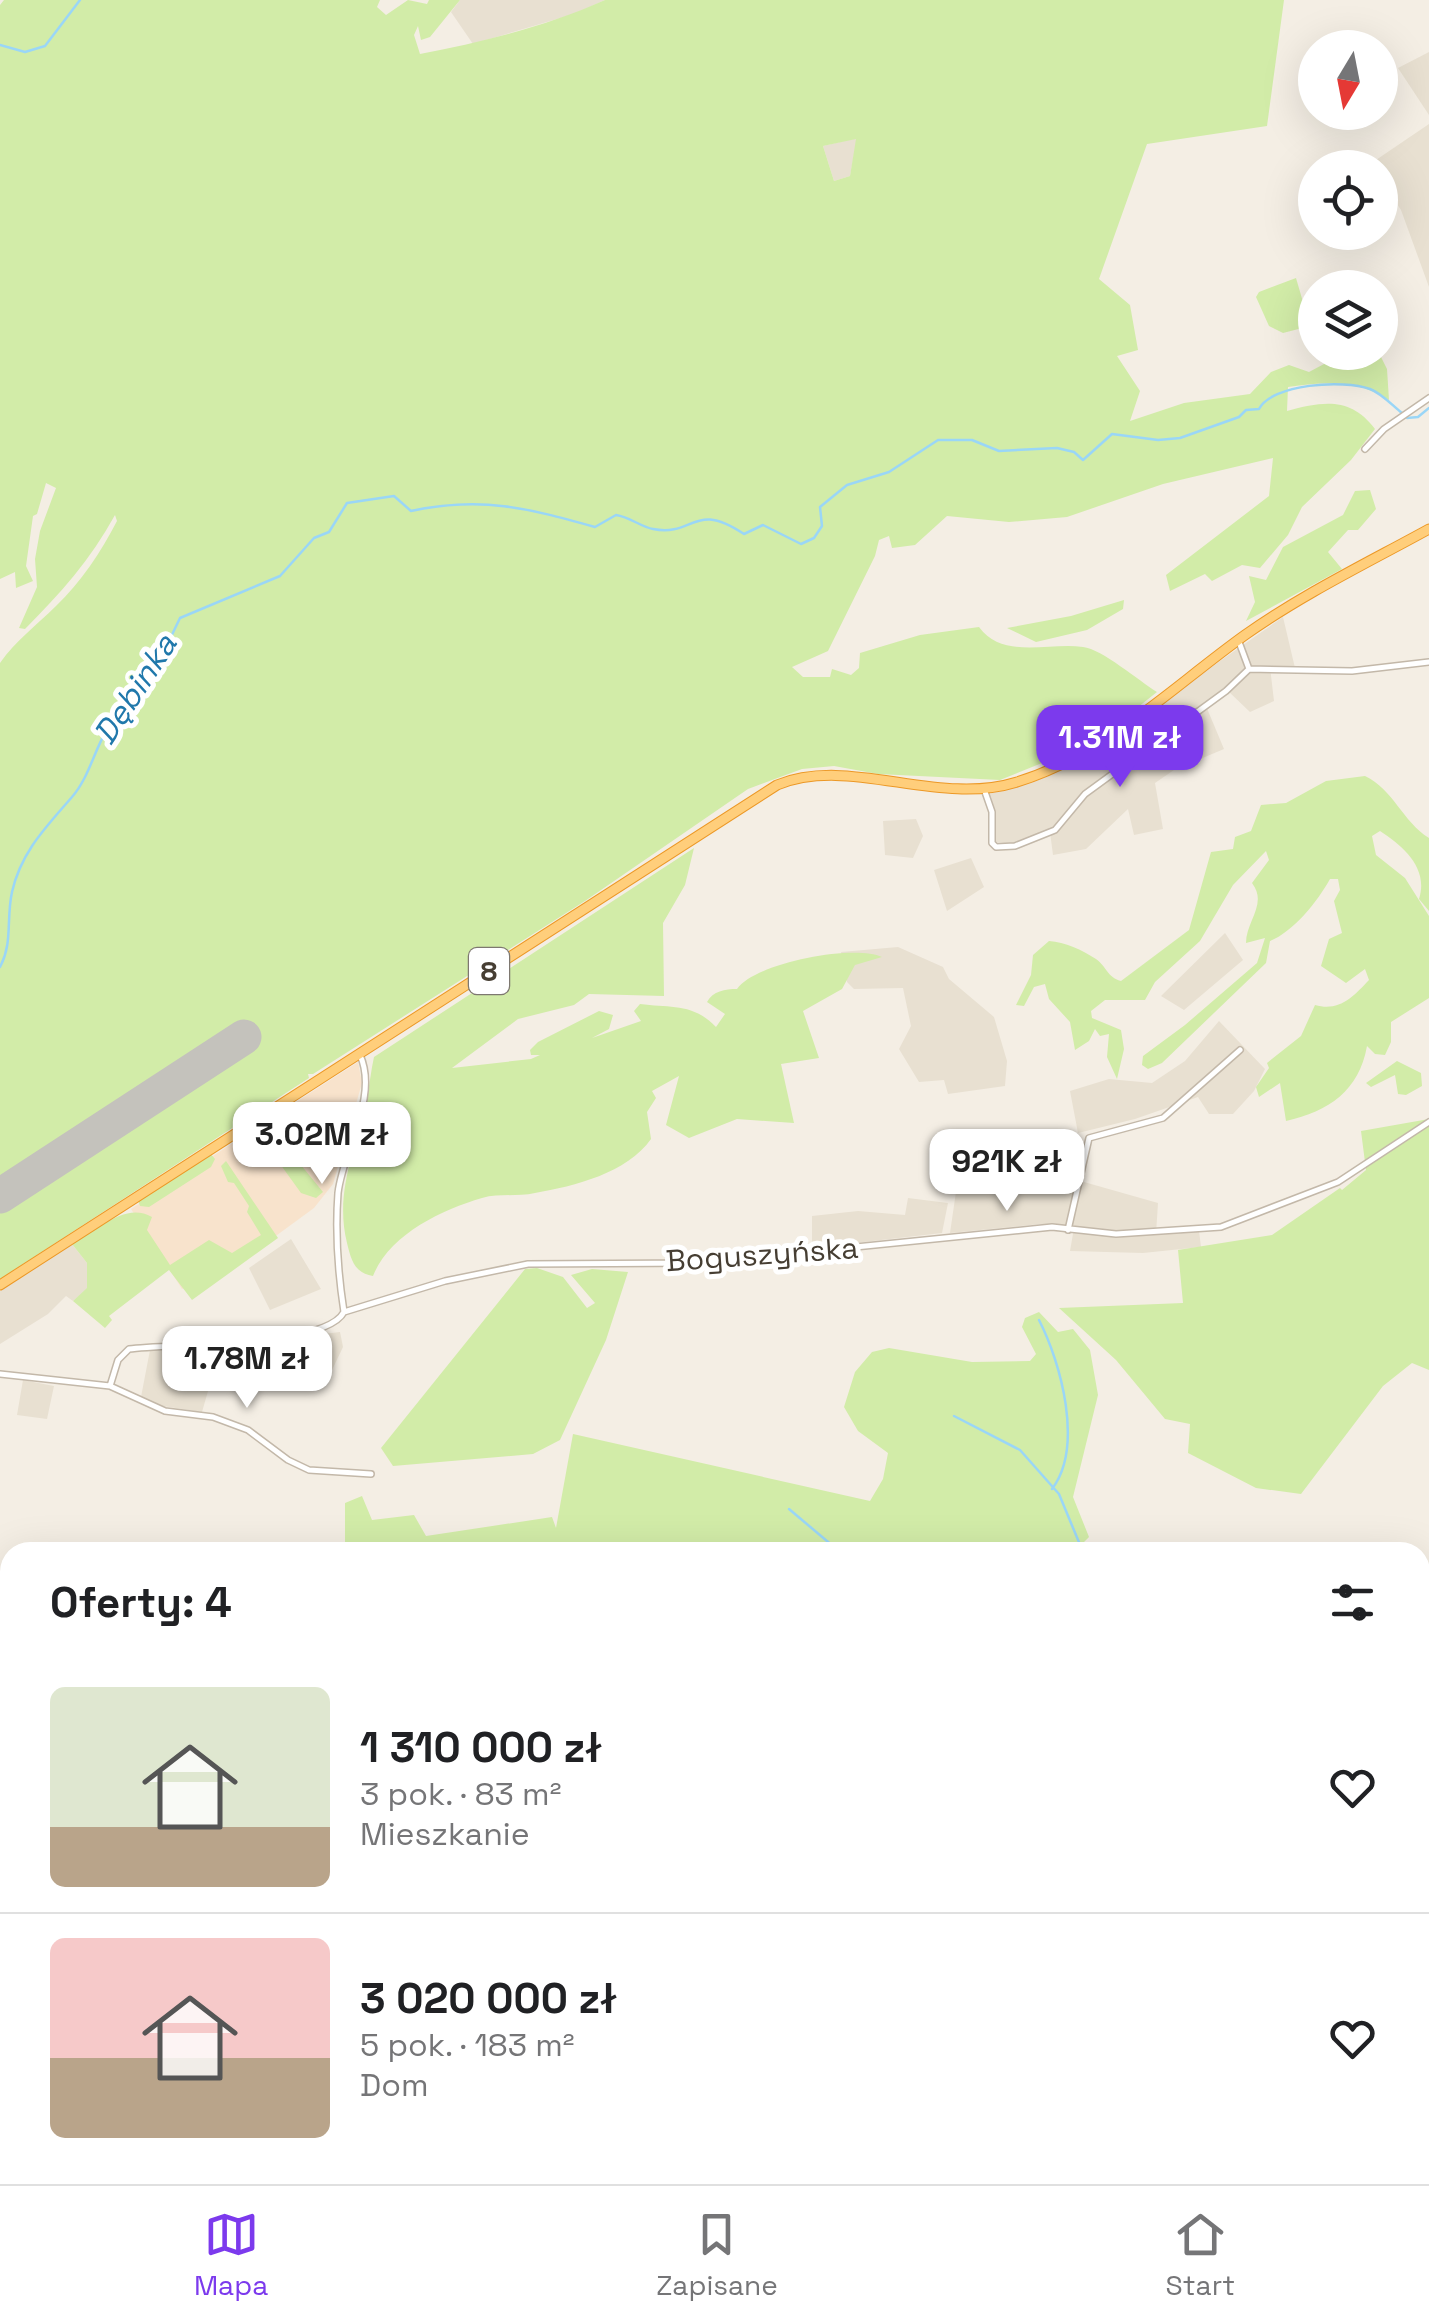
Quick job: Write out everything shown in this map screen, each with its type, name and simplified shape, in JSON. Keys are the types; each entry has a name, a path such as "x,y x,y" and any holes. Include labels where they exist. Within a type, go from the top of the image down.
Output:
{"highway":[{"name":"8","path":"0,1285 777,785 802,776 834,774 905,786 984,789 1017,782 1097,747 1238,640 1304,596 1429,529"}],"street":[{"path":"1365,449 1384,429 1429,398"},
{"path":"1238,640 1249,669"},
{"path":"984,789 992,812 994,845 1014,846 1050,834 1085,794 1226,691 1249,669 1352,672 1429,662"},
{"path":"1068,1230 1088,1138 1163,1118 1240,1050"},
{"path":"344,1312 337,1250 338,1191 366,1088 365,1066 359,1052"},
{"name":"Boguszyńska","path":"110,1386 118,1360 129,1348 280,1337 333,1325 344,1312 445,1281 514,1267 697,1263 1024,1229 1116,1234 1170,1232 1242,1221 1338,1182 1429,1122"},
{"path":"0,1374 110,1386 164,1410 213,1418 248,1430 288,1460 309,1470 371,1474"}],"shaded area":[{"path":"460,0 605,0 574,14 473,44 451,12"},
{"path":"1429,52 1429,115 1398,68"},
{"path":"1429,124 1429,287 1398,206 1398,150 1391,150"},
{"path":"857,138 850,176 834,181 823,146"},
{"path":"1283,617 1295,668 1270,667 1274,701 1250,712 1228,691 1206,706 1224,749 1174,770 1155,783 1163,829 1134,835 1128,809 1086,849 1053,855 1050,832 1014,844 994,842 988,794 1034,782 1099,753 1177,691"},
{"path":"916,819 923,836 913,858 885,855 883,821"},
{"path":"971,858 984,887 947,911 934,870"},
{"path":"1225,933 1243,960 1184,1010 1161,996"},
{"path":"898,947 943,967 949,979 994,1017 1007,1061 1005,1086 948,1094 944,1080 919,1082 899,1049 911,1026 903,988 854,989 847,982 841,952"},
{"path":"1219,1021 1265,1069 1254,1091 1233,1114 1209,1114 1198,1097 1078,1133 1070,1091 1109,1079 1152,1083 1185,1061"},
{"path":"358,1062 362,1083 333,1184 314,1208 273,1238 182,1289 131,1209"},
{"path":"971,1156 1047,1180 1084,1182 1158,1203 1156,1234 1199,1231 1201,1247 1143,1253 1070,1251 1074,1228 1040,1224 950,1233 959,1171"},
{"path":"908,1198 948,1203 942,1233 812,1248 812,1216 858,1211 905,1215"},
{"path":"291,1239 321,1289 270,1310 249,1268"},
{"path":"72,1244 87,1263 87,1289 73,1301 66,1296 48,1314 0,1344 0,1291"},
{"path":"340,1332 343,1347 323,1389 273,1371 281,1354 275,1340"},
{"path":"221,1346 202,1412 156,1405 141,1397 150,1350"},
{"path":"23,1380 54,1386 47,1419 17,1415"}],"green space":[{"path":"4,0 380,0 377,7 386,15 408,0 427,4 429,0 460,0 430,37 421,40 418,26 414,35 420,54 514,32 605,0 1284,0 1267,126 1147,144 1099,279 1130,305 1138,350 1117,356 1140,391 1130,421 1184,403 1250,394 1271,372 1289,365 1309,372 1387,370 1389,400 1364,388 1340,384 1288,387 1287,411 1336,404 1356,411 1375,429 1351,460 1302,507 1288,535 1260,568 1242,565 1212,581 1205,574 1170,591 1166,575 1269,496 1273,458 1163,484 1067,517 1009,522 947,516 915,545 892,548 889,536 879,540 875,556 828,651 792,667 803,677 830,677 832,669 851,675 859,668 860,653 920,635 979,627 989,637 1013,647 1091,649 1157,692 1094,742 1000,780 878,774 834,766 802,769 748,789 585,901 308,1074 309,1078 0,1279 0,663 74,587 117,521 115,515 63,589 25,629 19,628 37,587 35,559 40,531 56,488 46,483 33,516 26,566 33,581 16,588 15,572 0,579 0,5","holes":["856,139 850,176 834,181 823,146"]},
{"path":"1296,278 1298,329 1283,333 1269,326 1256,297 1259,292"},
{"path":"1370,490 1376,509 1358,530 1348,530 1328,552 1342,569 1246,621 1255,602 1249,576 1266,580 1283,547 1343,515 1355,491"},
{"path":"1124,600 1123,609 1087,630 1036,642 1007,628 1071,616"},
{"path":"1365,776 1383,789 1429,838 1429,911 1419,899 1420,877 1412,859 1380,831 1372,836 1376,855 1405,878 1429,916 1429,998 1391,1022 1391,1042 1385,1055 1375,1054 1367,1046 1357,1075 1340,1097 1328,1105 1286,1121 1280,1083 1259,1097 1256,1087 1269,1068 1267,1063 1301,1036 1315,1005 1338,1005 1369,980 1365,969 1346,983 1321,966 1329,939 1342,933 1334,901 1340,890 1338,879 1330,879 1304,915 1270,941 1266,963 1162,1063 1148,1069 1142,1065 1143,1056 1257,963 1265,938 1246,943 1258,898 1252,883 1269,860 1266,851 1233,885 1200,941 1155,982 1145,1000 1105,1000 1091,1011 1092,1018 1121,1030 1124,1049 1117,1079 1107,1057 1109,1034 1100,1036 1095,1029 1089,1041 1075,1050 1070,1022 1049,999 1045,984 1034,987 1024,1006 1016,1005 1031,975 1033,955 1049,941 1085,953 1121,981 1189,930 1211,852 1233,849 1235,837 1251,831 1261,805 1286,803 1326,781"},
{"path":"694,848 685,885 663,923 664,996 589,994 574,1005 518,1019 452,1068 531,1059 540,1055 531,1055 530,1050 538,1042 599,1011 613,1015 609,1029 592,1038 641,1021 634,1011 640,1004 690,1010 716,1027 725,1014 707,1002 710,998 720,991 737,989 763,971 828,955 882,957 855,965 842,989 803,1011 819,1058 781,1064 794,1123 737,1119 689,1138 666,1125 679,1076 652,1091 656,1098 647,1112 651,1139 628,1161 567,1186 488,1197 450,1209 404,1236 373,1276 361,1272 348,1249 343,1205 374,1057"},
{"path":"1397,1061 1421,1073 1422,1086 1406,1095 1398,1094 1395,1075 1371,1087 1366,1083"},
{"path":"1429,1119 1429,1370 1412,1363 1383,1386 1301,1494 1256,1488 1188,1453 1190,1424 1165,1419 1116,1360 1059,1308 1183,1303 1178,1250 1272,1235 1366,1170 1361,1131"},
{"path":"283,1143 323,1192 316,1198 301,1193 270,1150"},
{"path":"210,1153 215,1159 211,1167 149,1207 140,1206 138,1200"},
{"path":"226,1161 278,1238 192,1300 169,1270 109,1316 112,1320 105,1328 73,1301 87,1288 87,1263 72,1244 121,1215 142,1213 152,1217 147,1230 170,1265 209,1240 232,1253 261,1235 247,1212 249,1206 234,1183 228,1182 221,1166"},
{"path":"537,1268 563,1277 587,1308 595,1303 571,1275 592,1269 628,1272 606,1340 560,1440 533,1454 393,1466 381,1448 525,1269"},
{"path":"1039,1312 1058,1332 1073,1329 1090,1350 1098,1395 1073,1497 1089,1537 1084,1542 345,1542 345,1503 362,1496 372,1520 414,1515 426,1536 552,1517 556,1528 573,1434 870,1501 883,1479 888,1453 858,1431 844,1407 855,1372 872,1352 889,1348 972,1362 1030,1361 1036,1354 1022,1327 1025,1318"}],"waterway":[{"path":"0,45 25,52 45,46 80,0"},
{"name":"Dębinka","path":"0,967 7,949 12,892 22,864 80,786 102,738 127,708 130,695 156,668 180,618 280,576 314,538 329,532 347,503 394,496 411,511 460,504 504,506 595,527 616,515 649,528 667,530 714,520 744,534 763,525 801,544 814,538 822,526 820,507 847,485 889,472 938,440 972,440 999,451 1057,448 1074,452 1083,460 1112,434 1158,440 1180,438 1239,417 1246,410 1259,409 1278,394 1326,384 1370,389 1402,413"},
{"name":"Dębinka","path":"1407,418 1418,417 1429,408"},
{"path":"1039,1320 1061,1381 1068,1428 1062,1471 1052,1489"},
{"path":"954,1416 1020,1450 1059,1494 1079,1542"},
{"path":"789,1509 828,1542"}],"runway":[{"path":"0,1196 244,1037"}]}
